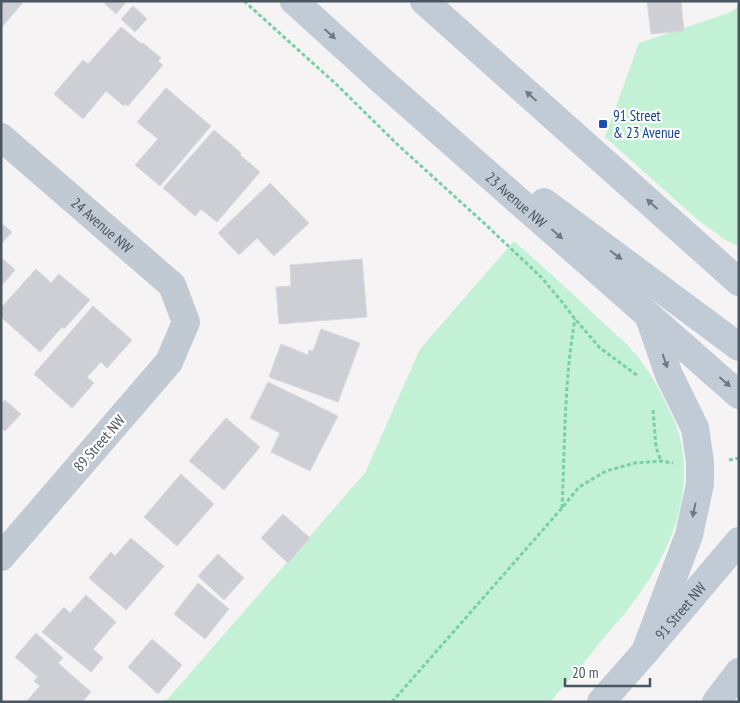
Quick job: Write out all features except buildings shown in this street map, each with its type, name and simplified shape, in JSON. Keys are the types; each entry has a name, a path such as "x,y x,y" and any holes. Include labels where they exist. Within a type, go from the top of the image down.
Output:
{"main road":[{"name":"23 Avenue NW","path":"294,1 739,395"},
{"path":"424,1 739,282"},
{"path":"381,80 739,347"},
{"path":"688,237 739,258"},
{"path":"645,652 689,536 700,484 700,462 695,428 670,375 649,315"},
{"name":"91 Street NW","path":"601,702 739,542"},
{"path":"716,702 739,672"}],"street":[{"name":"24 Avenue NW","path":"1,137 172,285 186,322"},
{"name":"89 Street NW","path":"1,557 169,362 186,322"}],"path":[{"path":"244,1 336,84 398,145 528,264 542,278 600,348 640,377"},
{"path":"562,508 568,382 571,341 575,319"},
{"path":"392,702 579,487 606,471 635,463 661,461 656,446 652,402"}],"green space":[{"path":"739,6 739,247 724,239 698,220 605,137 639,43 731,12"},
{"path":"514,241 619,337 637,356 657,386 678,431 683,455 684,477 677,520 660,560 630,607 550,702 165,702 365,473 420,349"}],"place":[{"name":"91 Street & 23 Avenue","path":"603,124"}]}
